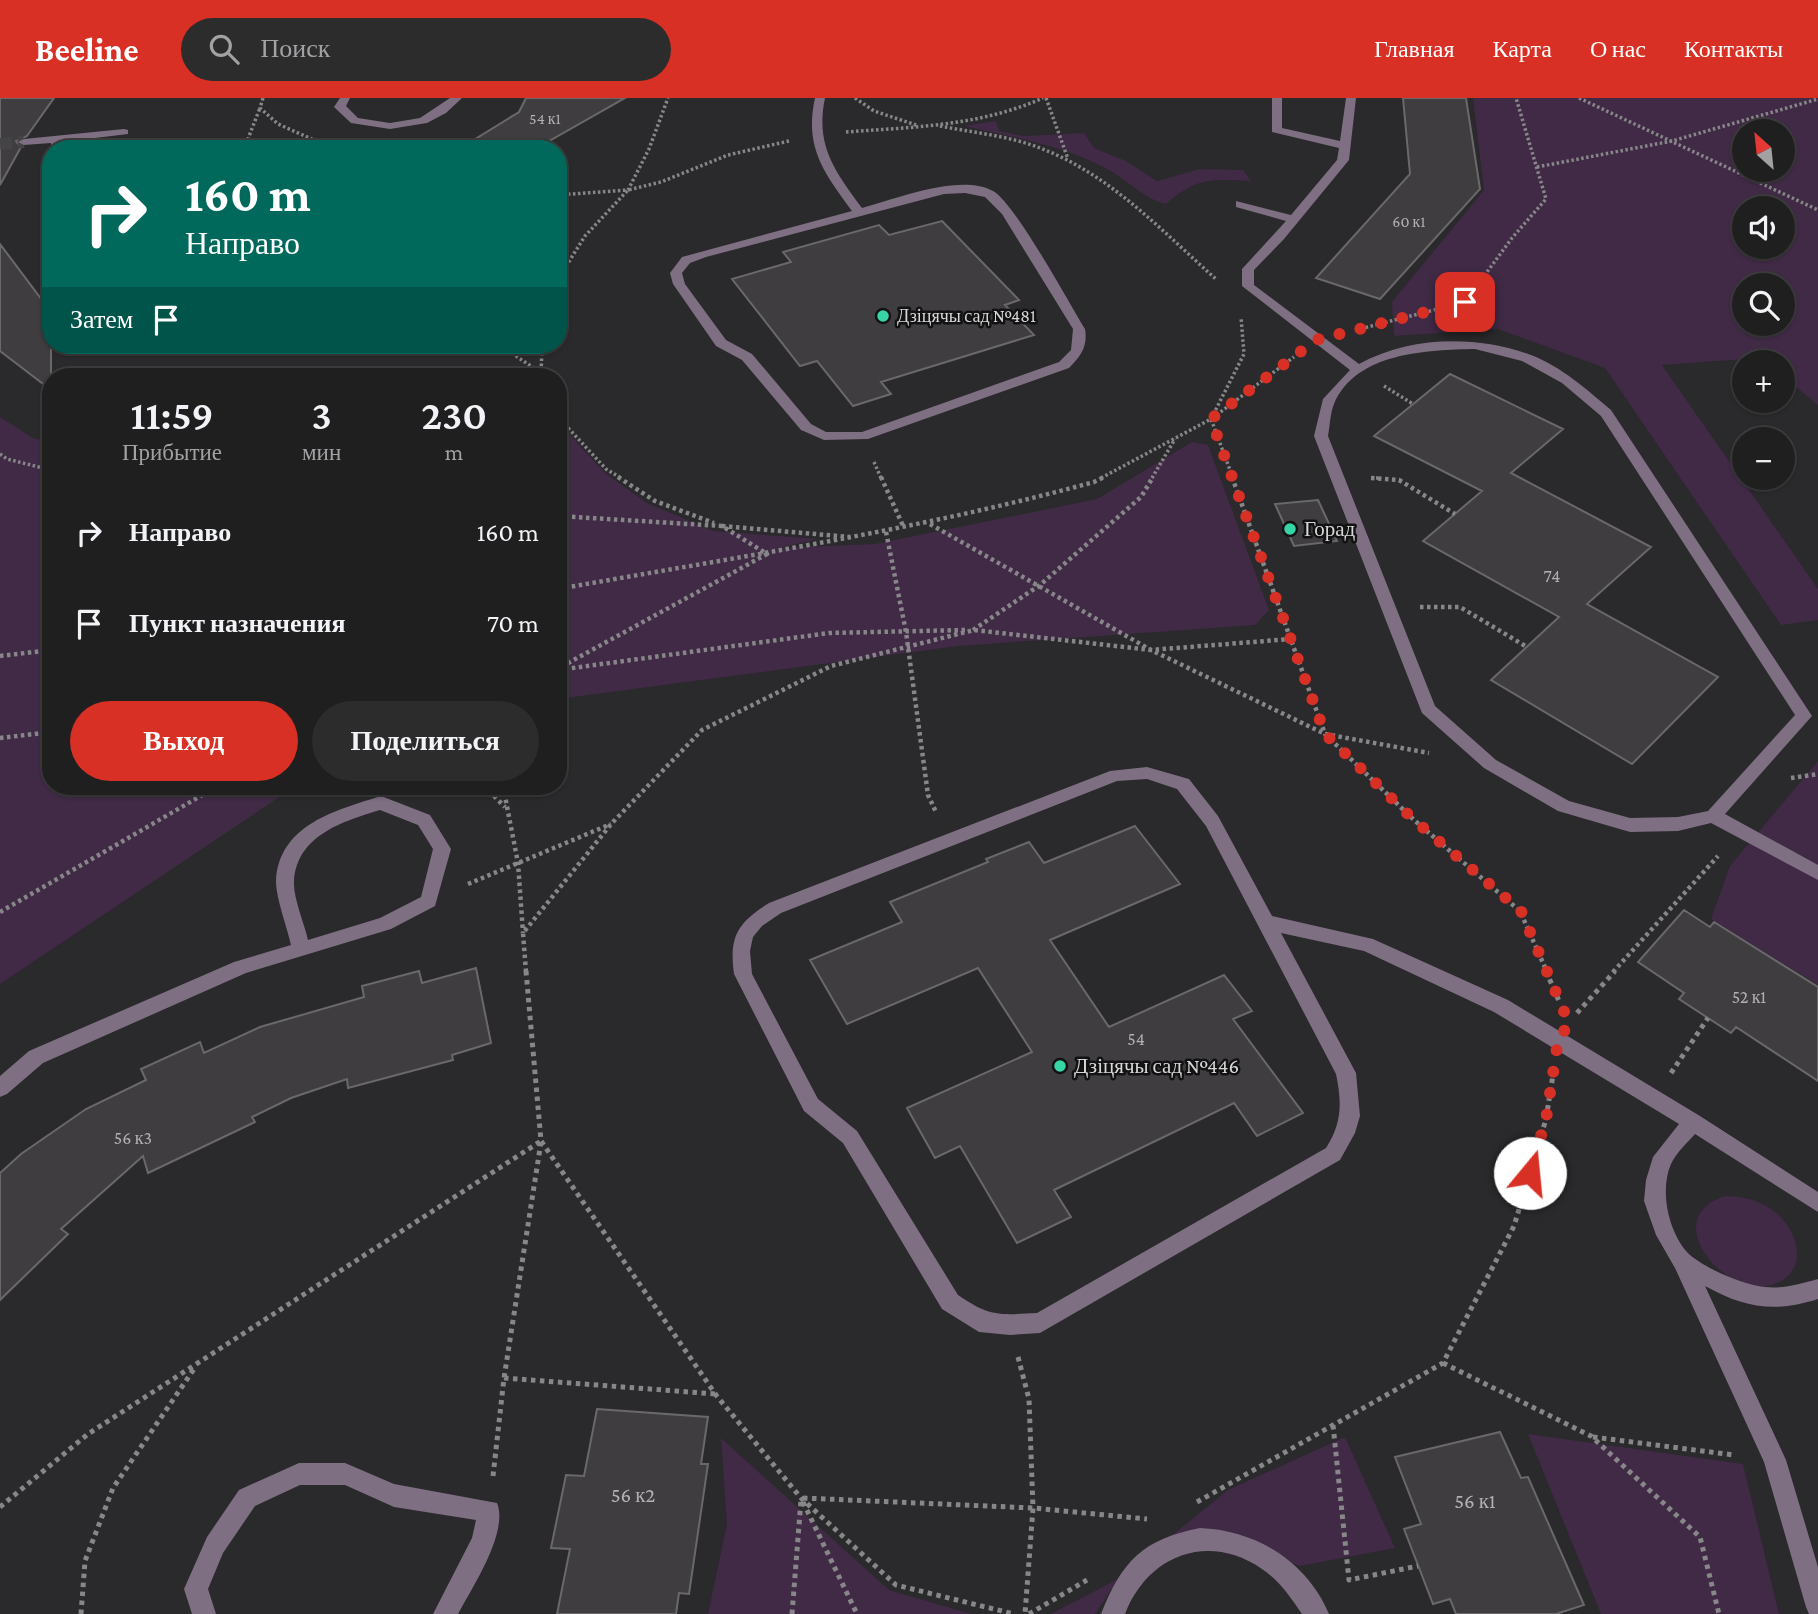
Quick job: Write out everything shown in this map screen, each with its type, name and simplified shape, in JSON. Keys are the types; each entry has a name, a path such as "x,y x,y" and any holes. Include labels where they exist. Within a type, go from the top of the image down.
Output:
{"lane":[{"path":"345,98 340,107 355,121 390,126 423,121 442,111 457,98"},
{"path":"820,98 816,129 818,135 832,174 859,212"},
{"path":"1277,98 1276,130 1345,146"},
{"path":"1351,98 1343,160 1248,270 1248,286 1357,369"},
{"path":"79,140 124,132"},
{"path":"24,142 42,143"},
{"path":"965,189 989,194 1007,212 1079,329 1082,343 1076,355 1064,365 863,436 824,436 806,427 747,358 721,343 679,284 677,273 686,260 702,254 859,212 944,190 965,189"},
{"path":"1240,204 1294,219"},
{"path":"1804,716 1605,413 1567,380 1527,358 1475,345 1426,346 1386,356 1357,369 1329,401 1321,436 1428,709 1490,764 1564,806 1630,825 1678,824 1713,816 1804,716 1818,706"},
{"path":"1147,773 1183,784 1212,821 1346,1073 1353,1105 1348,1132 1333,1154 1040,1323 1010,1325 979,1322 950,1302 850,1137 811,1105 743,974 739,950 751,922 775,908 949,839 1116,775 1147,773"},
{"path":"0,1088 37,1057 241,967 385,924 429,901 442,849 424,820 381,803 330,819 294,848 285,882 301,949"},
{"path":"1713,816 1818,873"},
{"path":"1265,922 1367,944 1501,1006 1693,1122 1818,1203"},
{"path":"1693,1122 1663,1157 1656,1180 1654,1201 1663,1228 1682,1261 1775,1460 1818,1607"},
{"path":"1682,1261 1739,1293 1768,1299 1795,1298 1818,1289"},
{"path":"205,1614 196,1589 222,1536 247,1498 299,1474 345,1474 394,1495 489,1511 483,1541 445,1614"},
{"path":"1113,1614 1120,1592 1131,1575 1149,1557 1170,1545 1195,1539 1220,1539 1250,1548 1271,1561 1291,1580 1317,1614"}],"path":[{"path":"248,140 263,98"},
{"path":"567,265 585,236 628,190 649,149 668,98"},
{"path":"855,98 874,111 920,127"},
{"path":"567,194 628,190 661,182 728,155 818,135 920,127 987,118 1019,110 1045,98 1069,160"},
{"path":"1517,98 1546,199 1512,238 1465,302 1316,340 1211,419 1325,734 1414,820 1521,911 1569,1023"},
{"path":"1579,98 1818,210"},
{"path":"1537,167 1672,142 1818,99"},
{"path":"260,108 278,124 314,140"},
{"path":"512,354 532,368"},
{"path":"567,427 606,469 655,501 722,526 767,554"},
{"path":"863,436 904,528"},
{"path":"523,933 612,823 702,730 831,666 974,630 1040,585 1140,496 1175,438"},
{"path":"0,454 42,467"},
{"path":"1337,475 1399,481 1455,514"},
{"path":"567,517 858,537 567,587"},
{"path":"929,523 1151,650 1325,734 1490,764"},
{"path":"886,531 906,632 928,795 949,839"},
{"path":"567,664 767,554"},
{"path":"1388,607 1460,607 1527,647"},
{"path":"567,668 829,633 974,630 1151,650 1291,639"},
{"path":"0,656 42,651"},
{"path":"0,738 42,733"},
{"path":"0,912 202,795"},
{"path":"493,795 506,808"},
{"path":"489,1511 503,1378 541,1141 518,863 504,795"},
{"path":"429,901 612,823"},
{"path":"1189,1507 1443,1363 1514,1226 1546,1119 1558,1041 1569,1023 1741,830"},
{"path":"1667,1080 1708,1018"},
{"path":"0,1507 88,1434 541,1141"},
{"path":"541,1141 716,1395 801,1498 896,1585 1014,1614"},
{"path":"1010,1325 1029,1399 1033,1508 1025,1614"},
{"path":"82,1614 85,1561 113,1488 198,1362"},
{"path":"1443,1363 1591,1436 1700,1537 1719,1614"},
{"path":"503,1378 716,1395"},
{"path":"1333,1425 1349,1580 1418,1566"},
{"path":"1591,1436 1775,1460"},
{"path":"801,1498 1033,1508 1152,1519"},
{"path":"792,1614 801,1498"},
{"path":"801,1498 857,1614"}],"shaded area":[{"path":"1473,98 1818,98 1818,405 1795,386 1795,350 1732,350 1732,360 1662,365 1732,466 1732,490 1749,490 1818,589 1818,620 1781,625 1605,368 1498,329 1394,336 1392,302 1484,190"},
{"path":"996,121 999,131 1024,136 1084,133 1094,148 1126,161 1157,181 1200,169 1243,170 1251,181 1215,180 1196,184 1166,204 1149,197 1113,172 1071,153 1036,142 964,126"},
{"path":"0,417 33,438 42,440 42,795 283,795 0,984"},
{"path":"567,432 605,473 647,503 713,531 819,539 778,548 875,544 1097,499 1192,442 1208,445 1269,610 1255,625 959,646 567,698"},
{"path":"1818,761 1818,985 1711,919 1730,866"},
{"path":"1725,1196 1757,1202 1783,1220 1795,1240 1797,1251 1793,1270 1785,1278 1774,1284 1755,1286 1736,1281 1706,1255 1698,1238 1697,1221 1705,1207"},
{"path":"1528,1434 1743,1464 1779,1614 1601,1614"},
{"path":"1345,1437 1395,1548 1300,1566 1195,1529 1118,1579 1228,1490"},
{"path":"721,1438 889,1590 971,1614 708,1614 727,1524"},
{"path":"1118,1579 1095,1614 1051,1614"}],"building":[{"path":"0,98 54,98 27,136 16,141 21,147 0,185"},
{"path":"526,98 625,98 551,140 474,140 519,112"},
{"path":"1403,98 1466,98 1480,189 1380,299 1316,278 1410,174"},
{"path":"942,221 1019,300 1005,305 1034,335 881,382 891,394 853,406 817,361 800,366 732,279 791,262 783,252 879,225 889,235"},
{"path":"0,244 42,300 42,354 51,354 51,368 42,368 42,383 0,351"},
{"path":"1450,374 1563,429 1511,473 1651,547 1587,604 1718,677 1632,764 1491,680 1559,617 1423,541 1482,491 1374,436"},
{"path":"1318,500 1337,541 1294,546 1275,504"},
{"path":"1135,826 1180,884 1050,940 1109,1027 1224,975 1252,1011 1233,1019 1303,1113 1257,1136 1234,1103 1054,1190 1071,1217 1017,1243 960,1146 935,1158 907,1108 1032,1052 978,968 847,1024 810,960 902,922 890,902 988,862 986,859 1029,842 1044,863"},
{"path":"1684,910 1710,927 1714,922 1818,987 1818,1081 1736,1027 1731,1033 1679,999 1684,993 1638,962"},
{"path":"476,968 491,1043 452,1055 453,1060 348,1088 347,1079 291,1098 252,1117 255,1122 148,1173 143,1156 61,1229 68,1234 0,1300 0,1173 21,1154 86,1109 146,1080 141,1069 200,1042 204,1053 260,1027 364,997 362,986 419,971 422,983"},
{"path":"597,1409 708,1417 701,1464 708,1464 689,1594 679,1593 676,1614 557,1614 570,1549 551,1548 566,1475 584,1476"},
{"path":"1500,1432 1521,1478 1528,1477 1584,1605 1556,1614 1456,1614 1450,1599 1433,1604 1404,1529 1421,1524 1395,1457"}],"tunnel":[{"path":"0,144 24,142"}],"place":[{"name":"Дзіцячы сад №481","path":"883,316"},
{"name":"Горад","path":"1290,529"},
{"name":"Дзіцячы сад №446","path":"1060,1066"}],"route":[{"path":"1465,302 1316,340 1211,419 1325,734 1414,820 1521,911 1569,1023 1558,1041 1546,1119 1530,1173"}]}
